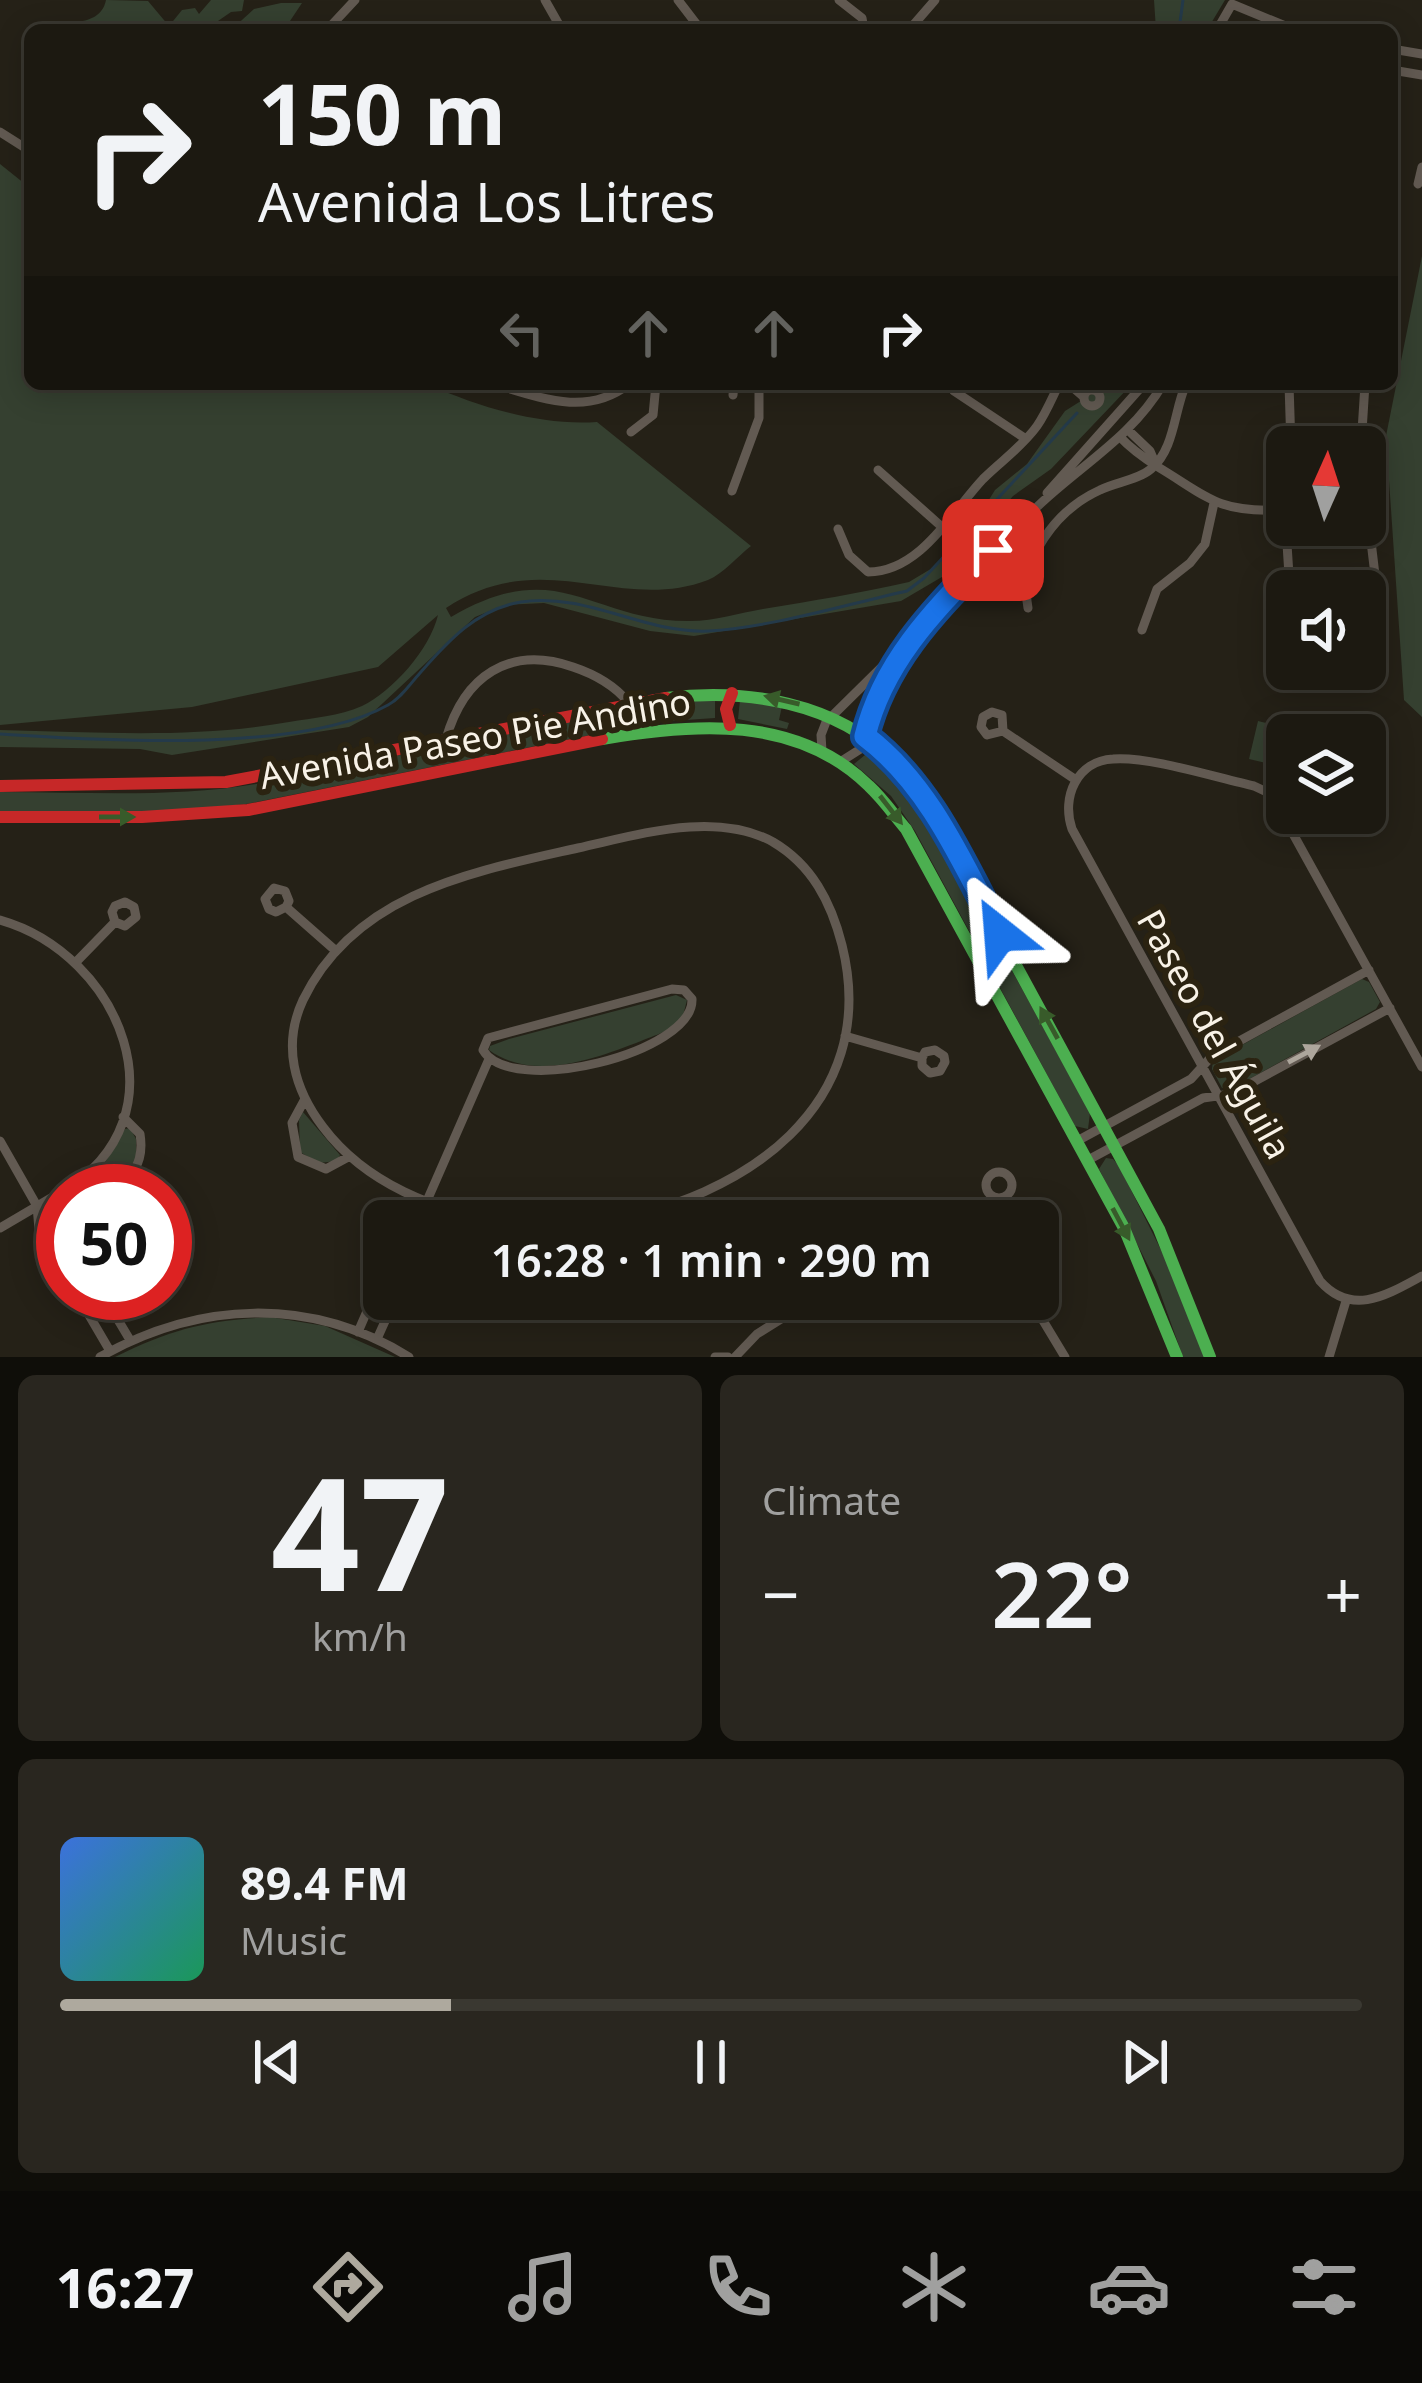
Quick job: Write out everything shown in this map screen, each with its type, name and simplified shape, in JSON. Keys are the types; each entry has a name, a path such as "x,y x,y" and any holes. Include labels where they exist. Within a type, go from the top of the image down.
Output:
{"main road":[{"name":"Avenida Paseo Pie Andino","path":"0,786 158,787 226,782 628,702 732,693 788,701 830,716 865,736 902,770 928,804 1178,1269 1210,1357"},
{"path":"730,724 726,709 732,693"},
{"name":"Avenida Paseo Pie Andino","path":"0,817 214,815 286,805 648,729 730,724 772,731 822,751 878,793 906,830 1088,1160 1141,1263 1178,1357"}],"street":[{"path":"333,24 355,0"},
{"path":"678,0 696,24"},
{"path":"839,0 863,24"},
{"path":"914,24 935,0"},
{"path":"1234,2 1281,24"},
{"path":"1418,53 1422,39"},
{"path":"1418,184 1422,167"},
{"path":"516,390 559,402 596,403 620,390"},
{"path":"607,398 608,390"},
{"path":"632,432 653,415 655,390"},
{"path":"732,491 759,418 759,390"},
{"path":"838,529 856,565 873,573 914,554 1026,440 1056,390"},
{"path":"822,751 821,735 830,716 855,696 1041,503 1139,390"},
{"path":"1151,390 1155,397"},
{"path":"1041,503 1124,434 1159,390"},
{"path":"1028,608 1028,568 1040,545 1092,493 1156,465 1168,444 1184,390"},
{"path":"1289,390 1290,426"},
{"path":"1362,426 1365,390"},
{"path":"954,391 1026,440"},
{"path":"1090,395 1116,416"},
{"path":"1090,395 1107,425"},
{"path":"1124,434 1150,451 1156,465 1214,503 1266,510"},
{"path":"1084,448 1094,462"},
{"path":"878,470 942,527"},
{"path":"1142,630 1157,589 1190,563 1205,544 1214,503"},
{"path":"840,762 859,752 874,706 905,645"},
{"name":"Avenida Paseo Pie Andino","path":"446,739 470,691 491,671 518,660 544,660 582,670 613,687 628,702"},
{"path":"855,696 874,706"},
{"path":"1003,731 1076,780 1096,763 1126,759 1267,790 1422,1067"},
{"name":"Paseo del Águila","path":"1076,780 1068,802 1072,829 1319,1281 1346,1300"},
{"path":"421,1200 350,1156 304,1099 293,1060 293,1029 313,983 336,951 382,911 443,884 616,840 703,826 736,829 783,848 811,875 825,897 848,976 845,1036 836,1069 799,1130 773,1152 682,1200"},
{"path":"286,908 336,951"},
{"path":"0,920 38,934 77,961 104,996 126,1045 129,1086 123,1117 94,1164"},
{"path":"77,961 115,922"},
{"path":"1077,1141 1191,1079 1212,1056 1369,970"},
{"path":"427,1200 489,1059 483,1046 488,1038 672,989 684,990 692,999 692,1011 680,1028 616,1057 550,1071 510,1067 489,1059"},
{"path":"1088,1160 1203,1098 1231,1094 1390,1008"},
{"path":"845,1036 922,1058"},
{"path":"304,1099 292,1124 298,1156 326,1169 350,1156"},
{"path":"123,1117 140,1134 139,1164"},
{"path":"0,1142 36,1203"},
{"path":"0,1228 36,1207"},
{"path":"1329,1357 1346,1300 1378,1298 1422,1276"},
{"path":"89,1320 105,1354 185,1320 241,1311 309,1317 358,1332 409,1357"},
{"path":"118,1320 130,1340"},
{"path":"358,1332 363,1320"},
{"path":"377,1340 386,1320"},
{"path":"715,1357 732,1357 779,1320"},
{"path":"1042,1320 1064,1357"}],"green space":[{"path":"106,0 148,1 167,24 74,24 99,14"},
{"path":"211,0 244,0 242,11 231,12 214,24 171,24 182,10 195,8 199,14"},
{"path":"1154,0 1225,0 1211,24 1156,24"},
{"path":"302,3 288,24 238,24 254,9"},
{"path":"0,164 24,183 24,390 442,390 510,413 597,422 751,546 714,577 675,588 515,581 481,590 446,608 451,617 489,599 549,590 626,612 699,621 909,582 934,567 972,527 995,490 1027,464 1065,411 1098,390 1126,390 1051,469 1013,496 947,574 901,601 694,636 650,631 544,603 505,605 475,617 368,717 349,727 172,755 140,749 0,747 0,730 217,731 344,712 374,699 398,680 419,655 438,615 378,667 192,707 0,725"},
{"path":"1422,256 1422,717 1404,700 1386,436"},
{"path":"715,700 715,718 656,722 246,804 181,811 0,811 0,792 224,788 313,774 599,713"},
{"path":"740,700 782,706 779,720 789,723 787,729 738,719"},
{"path":"1258,721 1266,723 1266,763 1249,759"},
{"path":"871,750 896,773 925,812 1090,1113 1088,1129 1075,1126 915,831 891,796 854,764"},
{"path":"1362,979 1369,982 1380,1002 1376,1009 1231,1089 1222,1088 1213,1061"},
{"path":"676,995 687,1000 678,1022 604,1054 544,1066 506,1060 489,1050 509,1039"},
{"path":"303,1112 340,1155 337,1161 319,1163 300,1152"},
{"path":"130,1128 136,1139 136,1160 104,1164"},
{"path":"1106,1158 1119,1166 1171,1270 1204,1357 1183,1357 1156,1281 1099,1169"},
{"path":"270,1317 325,1326 395,1357 115,1357 190,1328"}],"waterway":[{"path":"1180,24 1183,0"},
{"path":"0,734 199,740 305,731 350,721 397,699 464,628 521,602 569,603 661,626 709,631 782,620 907,591 1077,413"}],"traffic: fast":[{"path":"666,698 758,698 818,713 871,742 905,774 934,814 1159,1229 1210,1357"},
{"path":"602,739 708,728 777,736 810,746 841,763 879,796 906,829 1124,1228 1177,1357"}],"traffic: jam":[{"path":"730,725 726,709 732,693"},
{"path":"0,786 226,782 666,698"},
{"path":"0,817 142,817 248,810 602,739"}],"route":[{"path":"993,550 905,645 874,706 865,736 902,770 928,804 1000,934"}]}
